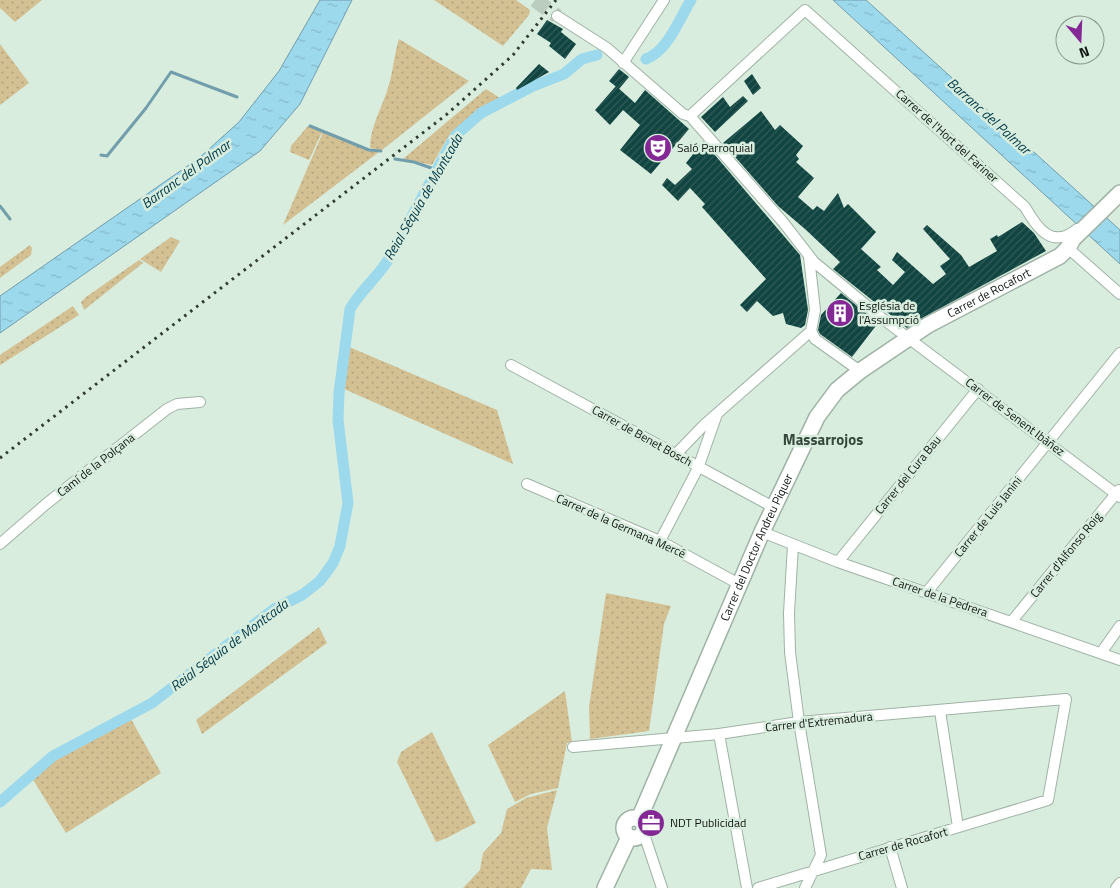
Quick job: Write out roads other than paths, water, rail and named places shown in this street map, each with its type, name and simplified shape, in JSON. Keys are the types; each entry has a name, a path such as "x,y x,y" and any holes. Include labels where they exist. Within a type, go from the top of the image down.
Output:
{"street":[{"path":"623,63 664,0"},
{"name":"Carrer de l'Hort del Fariner","path":"690,116 805,10 1025,207 1035,225 1042,232 1070,241"},
{"name":"Carrer de Senent Ibàñez","path":"556,16 607,48 684,114 690,116 783,222 809,256 910,339 1119,494"},
{"name":"Carrer de Rocafort","path":"860,371 948,313 1052,261 1120,193"},
{"path":"1070,241 1120,294"},
{"path":"809,256 815,310 811,331 815,339 860,371"},
{"path":"677,453 717,414 811,331"},
{"name":"Carrer de Luis Janini","path":"927,592 1120,353"},
{"name":"Carrer de Benet Bosch","path":"512,365 677,453 698,468 773,507"},
{"name":"Carrer del Doctor Andreu Piquer","path":"635,836 624,831 625,824 630,819 639,819 773,507 817,417 837,390 860,371"},
{"name":"Carrer del Cura Bau","path":"838,562 978,389"},
{"name":"Camí de la Polçana","path":"0,544 46,504 167,409 177,404 200,402"},
{"path":"660,541 698,468 717,414"},
{"name":"Carrer de la Germana Mercé","path":"527,484 660,541 739,584"},
{"name":"Carrer d'Alfonso Roig","path":"1012,621 1119,494"},
{"name":"Carrer de la Pedrera","path":"762,532 838,562 1120,660"},
{"path":"793,545 789,613 790,652 799,722 821,855 805,888"},
{"path":"1101,653 1120,626"},
{"name":"Carrer d'Extremadura","path":"573,748 719,734 799,722 1066,699 1048,800"},
{"path":"940,711 958,828"},
{"path":"719,734 747,888"},
{"name":"Carrer de Rocafort","path":"758,888 1048,800"},
{"path":"605,888 635,836 646,840 662,888"},
{"path":"890,847 902,888"},
{"path":"1116,888 1120,883"}],"water":[{"name":"Barranc del Palmar","path":"320,0 352,0 300,104 260,151 0,333 0,296 199,158 239,122 279,71"},
{"name":"Barranc del Palmar","path":"833,0 866,0 1120,230 1120,264"}],"waterway":[{"name":"Reial Séquia de Montcada","path":"646,59 654,55 667,42 691,0"},
{"name":"Reial Séquia de Montcada","path":"0,802 53,756 152,703 274,609 302,595 320,581 333,563 340,546 348,503 338,420 339,393 350,309 390,257 455,136 481,113 531,87 564,74 582,59 597,55"},
{"path":"101,155 107,156 146,108 171,72 237,97"},
{"path":"310,126 369,150 381,151"},
{"path":"395,159 414,162 437,170"},
{"path":"0,206 10,219"}],"tunnel":[{"path":"535,0 557,16"}],"railway":[{"path":"0,458 446,115 513,55 556,0"}],"place":[{"name":"Saló Parroquial","path":"658,148"},
{"name":"Església de l'Assumpció","path":"840,313"},
{"name":"NDT Publicidad","path":"651,823"}],"district":[{"name":"Massarrojos","path":"823,440"}]}
